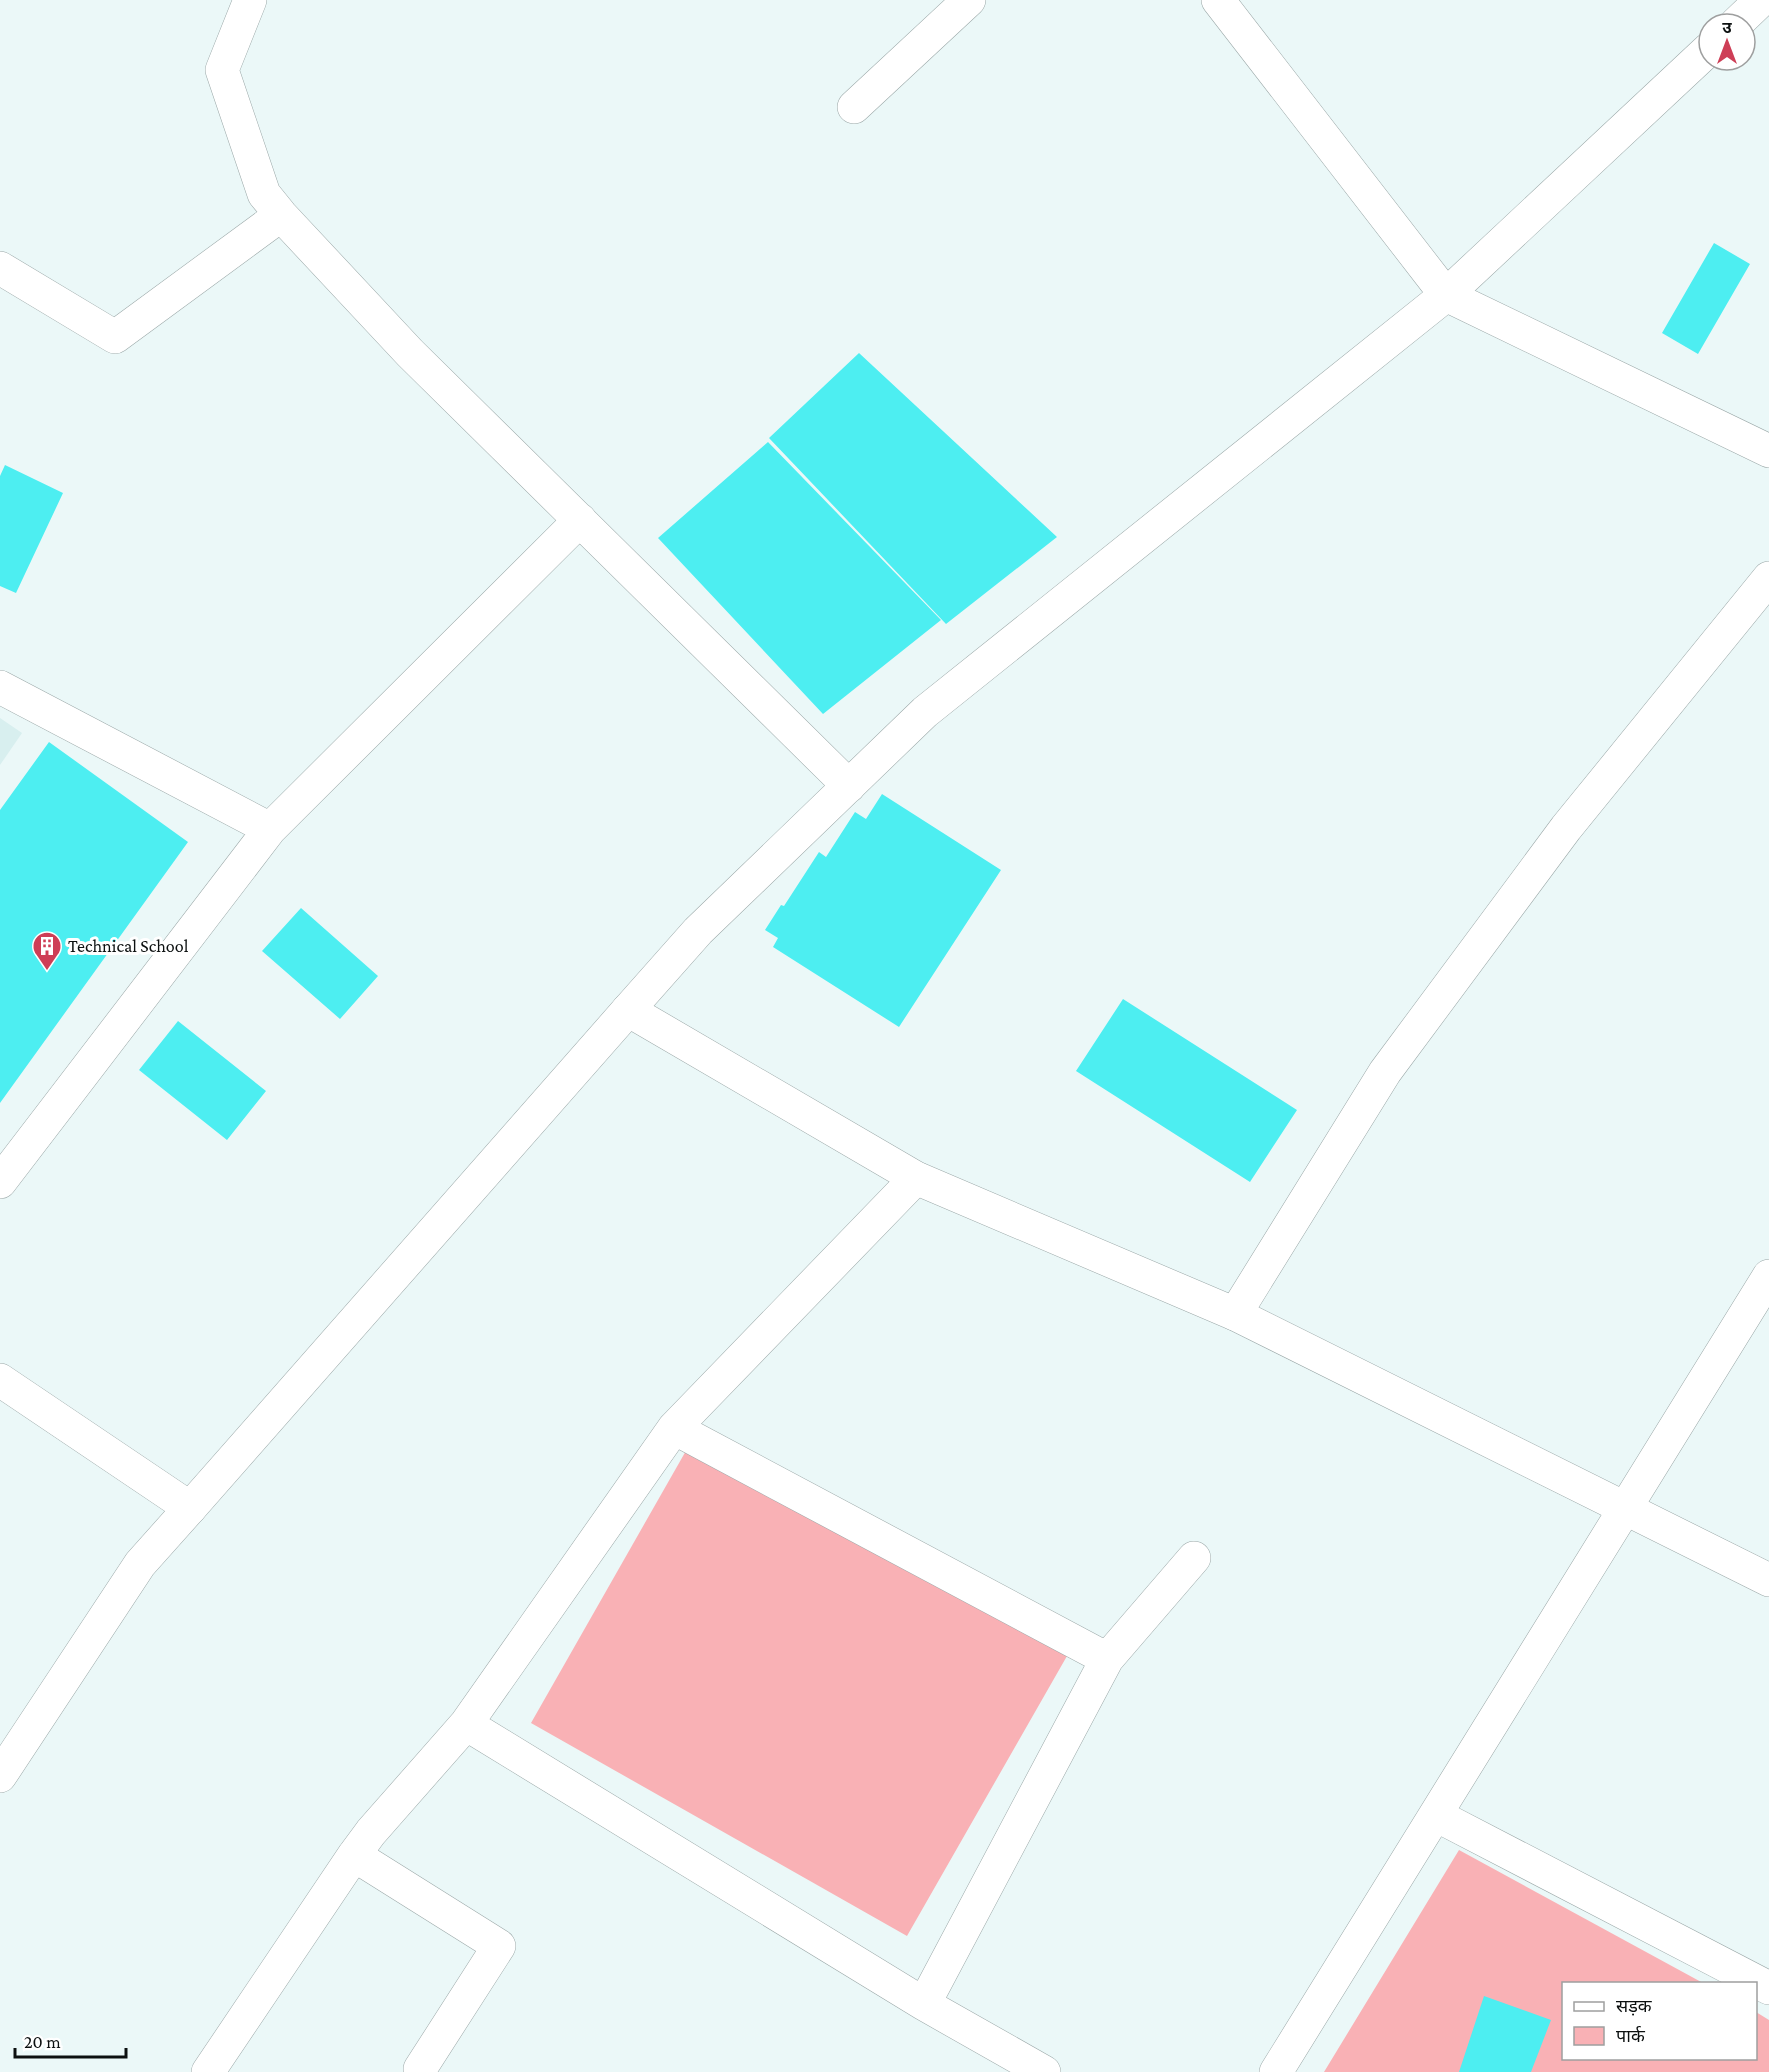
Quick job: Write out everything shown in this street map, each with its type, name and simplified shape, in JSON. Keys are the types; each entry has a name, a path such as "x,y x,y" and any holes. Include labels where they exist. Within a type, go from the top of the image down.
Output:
{"street":[{"path":"250,0 222,70 264,194 410,352 849,786"},
{"path":"854,107 969,0"},
{"path":"1218,0 1446,295 1769,451"},
{"path":"1748,12 1761,0"},
{"path":"0,1776 140,1564 698,931 925,712 1446,295 1697,60"},
{"path":"0,268 115,337 281,215"},
{"path":"0,1182 270,829 580,520"},
{"path":"1235,1314 1385,1072 1566,828 1769,578"},
{"path":"0,687 270,829"},
{"path":"628,1011 916,1178 1235,1314 1769,1580"},
{"path":"208,2072 354,1855 371,1832 466,1724 674,1428 916,1178"},
{"path":"1276,2072 1769,1276"},
{"path":"0,1380 190,1508"},
{"path":"674,1428 1107,1659"},
{"path":"924,2004 1107,1659 1194,1558"},
{"path":"466,1724 924,2004 1044,2072"},
{"path":"1436,1815 1769,1988"},
{"path":"354,1855 499,1946 421,2071"}],"shaded area":[{"path":"0,718 22,733 0,765"}],"green space":[{"path":"691,1442 1067,1656 907,1936 531,1723"},
{"path":"1459,1850 1701,1982 1562,1982 1562,2060 1757,2060 1757,2013 1769,2020 1769,2072 1324,2072"}],"building":[{"path":"1714,243 1750,264 1698,354 1662,333"},
{"path":"859,353 1057,537 946,624 769,438"},
{"path":"768,442 941,620 823,714 658,538"},
{"path":"5,465 63,493 16,593 0,586 0,476"},
{"name":"Technical School","path":"49,742 188,842 0,1103 0,810"},
{"path":"882,794 1001,870 899,1027 773,947 778,938 765,930 781,905 784,906 819,852 826,857 855,812 866,819"},
{"path":"301,908 378,976 340,1019 262,951"},
{"path":"1123,999 1297,1110 1250,1182 1076,1071"},
{"path":"178,1021 266,1091 227,1140 139,1070"},
{"path":"1484,1996 1551,2020 1531,2072 1459,2072"}],"place":[{"name":"Technical School","path":"47,972"}]}
